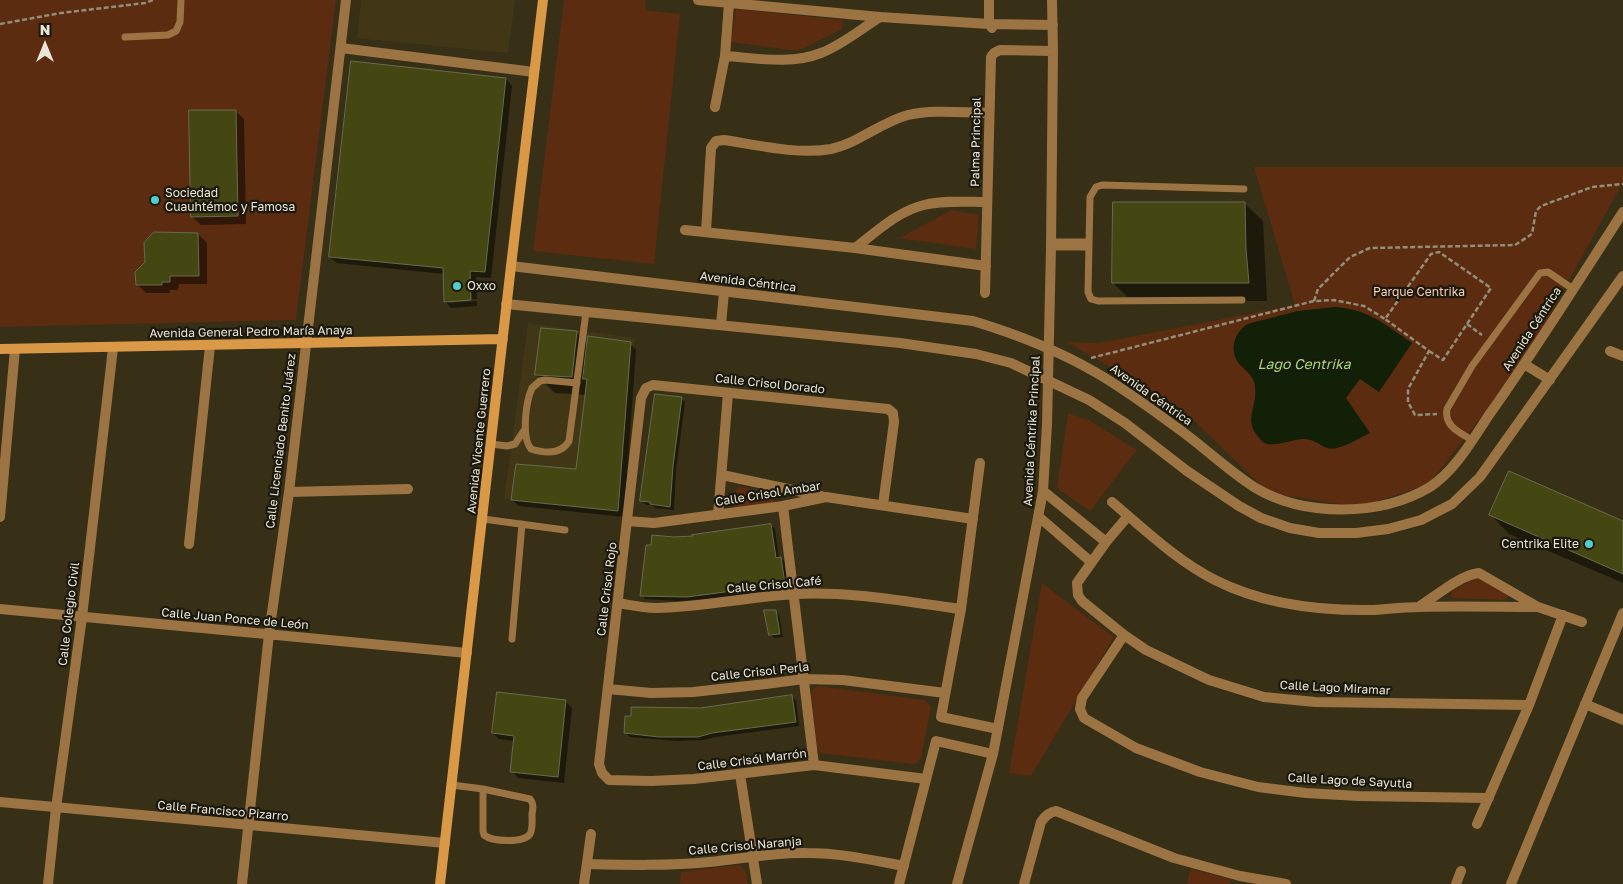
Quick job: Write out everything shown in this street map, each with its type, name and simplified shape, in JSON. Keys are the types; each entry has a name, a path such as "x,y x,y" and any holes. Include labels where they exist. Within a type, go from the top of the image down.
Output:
{"main road":[{"name":"Avenida Vicente Guerrero","path":"440,884 506,304 543,0"},
{"name":"Avenida General Pedro María Anaya","path":"0,350 502,339"}],"street":[{"name":"Calle Licenciado Benito Juárez","path":"242,884 269,634 289,492 346,0"},
{"path":"698,0 880,17 1053,28"},
{"path":"989,24 990,0"},
{"name":"Avenida Céntrika Principal","path":"957,884 993,754 1043,491 1051,245 1052,0"},
{"path":"715,107 725,56 729,3"},
{"path":"725,56 780,60 803,58 834,47 880,17"},
{"path":"340,48 534,72"},
{"name":"Palma Principal","path":"985,293 990,60 994,53 1000,50 1053,51"},
{"path":"706,232 711,148 716,141 724,140 817,151 854,141 908,115 931,112 989,113"},
{"path":"855,248 898,215 911,209 942,202 987,202"},
{"name":"Avenida Céntrica","path":"511,266 973,322 1016,334 1096,372 1177,427 1253,486 1268,494 1296,504 1361,509 1408,496 1430,486 1448,470 1472,440 1524,364 1623,212"},
{"path":"685,230 855,248 986,266"},
{"path":"506,304 900,343 976,354 1011,363 1089,400 1125,424 1187,471 1239,506 1261,518 1290,528 1319,533 1356,533 1388,529 1421,520 1452,504 1480,477 1623,276"},
{"path":"721,325 724,292"},
{"path":"190,544 210,346"},
{"name":"Calle Colegio Civil","path":"48,884 56,808 82,617 113,348"},
{"path":"0,517 15,349"},
{"path":"1610,351 1623,356"},
{"path":"1524,364 1550,380"},
{"name":"Calle Crisol Dorado","path":"641,398 646,388 650,385 888,408 893,413 894,422 883,505"},
{"path":"718,515 728,393"},
{"name":"Calle Crisol Rojo","path":"609,780 602,773 599,764 641,398"},
{"path":"980,463 961,609 941,717 998,729"},
{"path":"722,475 826,497"},
{"path":"289,492 408,489"},
{"path":"1043,491 1106,542"},
{"name":"Calle Crisol Ambar","path":"627,521 654,523 783,506 826,497 973,519"},
{"path":"1112,502 1170,551 1196,569 1216,580 1271,602 1334,609 1373,610 1420,607 1538,607"},
{"path":"783,506 814,765"},
{"name":"Calle Lago Miramar","path":"1128,516 1106,542 1076,584 1078,595 1082,601 1124,635 1146,650 1209,680 1264,697 1315,702 1529,705"},
{"path":"1039,517 1091,562"},
{"path":"1420,607 1462,579 1479,573 1538,607 1582,622"},
{"name":"Calle Crisol Café","path":"618,603 662,608 794,594 823,593 864,596 961,609"},
{"name":"Calle Juan Ponce de León","path":"0,609 467,653"},
{"path":"1511,884 1623,613"},
{"path":"1478,824 1529,705 1563,615"},
{"name":"Calle Lago de Sayutla","path":"1124,635 1082,698 1080,709 1084,718 1136,748 1200,772 1258,787 1306,793 1489,798"},
{"name":"Calle Crisol Perla","path":"608,689 651,693 693,692 804,678 843,680 945,693"},
{"path":"1585,704 1623,720"},
{"path":"899,884 936,741 993,754"},
{"name":"Calle Crisól Marrón","path":"609,780 694,779 814,765 926,779"},
{"path":"740,774 756,884"},
{"name":"Calle Francisco Pizarro","path":"0,802 445,844"},
{"path":"1024,884 1041,822 1045,816 1052,812 1174,858 1240,880 1286,884"},
{"path":"584,884 591,834"},
{"name":"Calle Crisol Naranja","path":"587,864 685,864 808,853 845,856 904,866"},
{"path":"1456,884 1461,870"}],"lane":[{"path":"125,37 168,35 176,31 180,22 181,0"},
{"path":"1242,300 1094,300 1089,296 1088,292 1090,197 1096,187 1102,185 1244,189"},
{"path":"1051,245 1089,245"},
{"path":"1472,440 1450,425 1446,413 1447,408 1472,366 1540,273 1548,272 1573,289"},
{"path":"577,383 545,380 536,383 530,393 525,429 527,444 534,450 557,452 567,446 569,441 577,383 586,312"},
{"path":"491,444 507,446 514,444 525,429"},
{"path":"482,519 565,530"},
{"path":"512,639 522,524"},
{"path":"452,785 482,789 530,799 533,805 531,830 528,836 522,839 504,840 492,840 484,836 482,831 482,789"}],"path":[{"path":"0,24 61,13 145,3 153,0"},
{"path":"1314,301 1318,289 1350,257 1370,248 1515,245 1532,234 1536,211 1541,206 1592,187 1623,184"},
{"path":"1435,247 1436,252"},
{"path":"1075,361 1125,350 1314,301 1334,300 1364,306 1443,360 1491,288 1439,252 1436,252 1431,254 1385,319"},
{"path":"1467,324 1491,341"},
{"path":"1429,351 1408,389 1408,402 1415,415 1446,413"}],"shaded area":[{"path":"361,0 515,0 508,53 357,38"},
{"path":"528,323 635,338 616,512 504,499"}],"green space":[{"name":"Sociedad Cuauhtémoc y Famosa","path":"0,0 336,0 296,320 0,327"},
{"path":"564,0 646,0 645,10 680,14 654,264 533,251"},
{"path":"736,9 843,20 842,29 798,51 731,42"},
{"name":"Parque Centrika","path":"1254,167 1623,167 1623,182 1524,362 1429,484 1360,507 1269,493 1181,408 1067,342 1099,343 1295,305"},
{"path":"952,210 979,215 976,249 899,238"},
{"path":"1068,413 1089,420 1137,450 1090,511 1057,488"},
{"path":"739,487 764,491 775,498 775,500 772,504 735,508 729,502 729,496"},
{"path":"1475,578 1481,578 1509,594 1507,599 1452,598 1452,591"},
{"path":"1042,583 1114,637 1031,776 1009,773"},
{"path":"819,686 925,700 931,707 921,758 917,763 913,764 820,753 817,748 811,694 813,689"},
{"path":"738,865 745,870 748,884 680,884 681,872"},
{"path":"1190,869 1231,879 1230,884 1187,884"}],"water":[{"name":"Lago Centrika","path":"1335,307 1347,308 1376,319 1412,343 1379,392 1360,379 1346,398 1370,433 1355,441 1332,449 1306,439 1279,444 1264,443 1256,435 1252,427 1251,420 1255,399 1254,382 1237,361 1234,350 1235,339 1241,329 1251,323 1298,311"}],"building":[{"path":"351,61 506,78 485,272 470,271 471,300 444,302 443,268 329,257"},
{"path":"189,110 236,110 238,216 191,217"},
{"path":"1113,202 1245,202 1249,283 1112,283"},
{"path":"154,232 198,233 199,276 170,276 170,282 162,282 162,285 136,285 135,272 145,262 144,243"},
{"path":"541,328 577,331 572,377 535,375"},
{"path":"588,336 631,342 618,511 511,500 516,464 576,469 587,379 583,379"},
{"path":"655,394 682,397 670,507 640,501"},
{"name":"Centrika Elite","path":"1509,471 1623,521 1623,574 1489,515"},
{"path":"771,524 776,558 781,557 785,584 687,597 640,596 646,545 651,545 652,535 693,536"},
{"path":"764,610 776,610 780,634 769,635"},
{"path":"497,692 566,700 558,777 510,772 514,736 492,733"},
{"path":"792,695 796,722 712,733 698,737 659,737 624,733 625,716 631,716 631,707 700,708"}],"place":[{"name":"Sociedad Cuauhtémoc y Famosa","path":"155,200"},
{"name":"Oxxo","path":"457,286"},
{"name":"Centrika Elite","path":"1589,544"}]}
